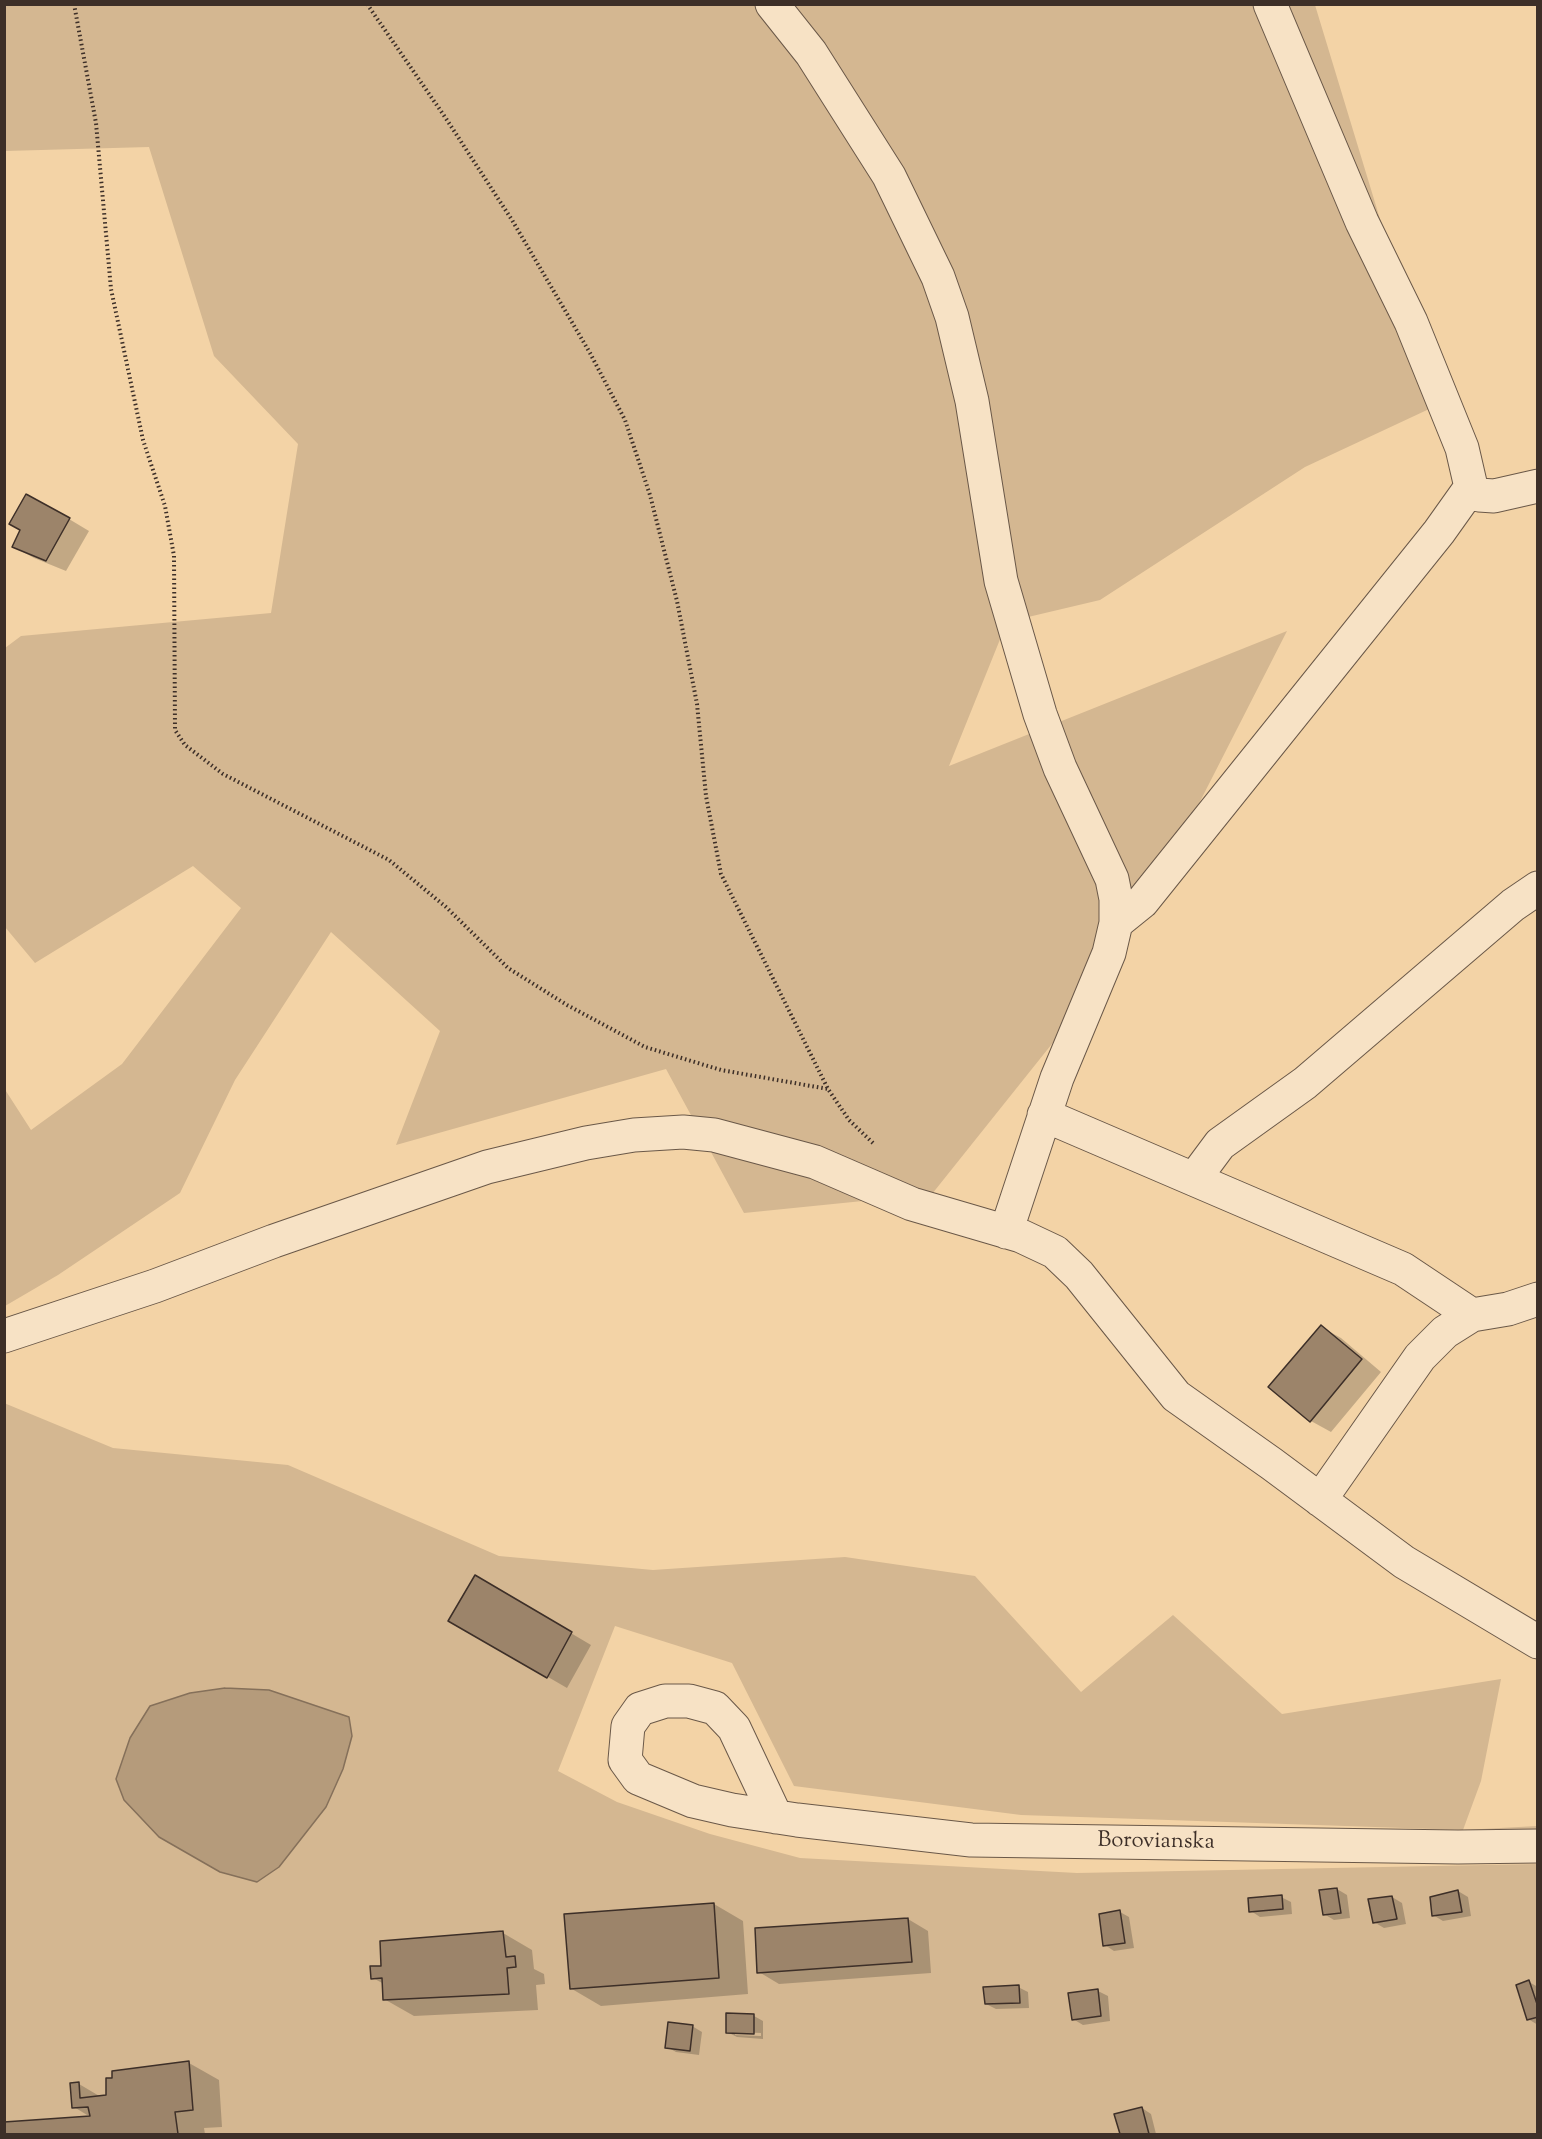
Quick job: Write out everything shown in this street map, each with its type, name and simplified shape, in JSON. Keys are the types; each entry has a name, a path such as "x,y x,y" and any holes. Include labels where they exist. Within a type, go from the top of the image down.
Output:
{"street":[{"path":"772,4 811,53 890,176 938,277 952,317 972,401 1001,581 1040,714 1060,768 1112,879 1116,899 1116,923 1108,953 1078,1023 1044,1115 1006,1232"},
{"path":"1270,4 1362,222 1411,322 1462,448 1471,488 1479,495 1494,496 1538,486"},
{"path":"1116,923 1142,902 1432,542 1471,488"},
{"path":"1194,1179 1220,1144 1305,1083 1513,905 1538,888"},
{"path":"1044,1115 1403,1269 1472,1315"},
{"path":"4,1336 155,1286 274,1240 487,1167 586,1143 634,1135 683,1131 714,1135 815,1162 912,1204 1021,1236 1055,1252 1079,1275 1176,1396 1404,1562 1538,1642"},
{"path":"1320,1500 1420,1357 1445,1332 1472,1315 1508,1309 1538,1299"},
{"name":"Borovianska","path":"776,1816 734,1728 715,1708 689,1701 665,1701 640,1709 627,1726 625,1760 638,1778 693,1801 732,1810 776,1816 971,1840 1458,1847 1538,1846"}],"path":[{"path":"74,4 96,123 111,289 143,440 165,506 174,556 175,730 185,745 223,774 389,860 446,907 508,968 567,1005 645,1047 721,1070 828,1089"},
{"path":"368,4 512,220 590,353 625,420 650,495 677,601 697,704 706,796 721,874 828,1089 849,1120 881,1151"}],"shaded area":[{"path":"5,5 1315,5 1380,219 1457,396 1305,467 1100,600 1007,622 949,766 1287,631 1188,825 1079,1010 932,1194 744,1213 666,1069 396,1145 440,1031 331,932 235,1080 180,1193 58,1275 5,1306 4,1088 31,1130 122,1064 241,908 193,866 35,963 5,927 5,648 21,636 271,613 298,444 214,356 149,147 5,151"},
{"path":"4,1403 113,1448 288,1465 499,1556 653,1570 845,1557 975,1576 1081,1692 1173,1615 1282,1714 1501,1679 1481,1781 1463,1830 1021,1815 794,1786 732,1663 615,1626 558,1771 617,1802 710,1834 800,1858 1077,1873 1537,1864 1537,2134 5,2134","holes":["225,1688 326,1807 279,1867 150,1706 190,1693"]},
{"path":"225,1688 269,1690 349,1717 352,1736 343,1769 326,1807 279,1867 257,1882 220,1872 159,1837 124,1800 116,1779 130,1738 150,1706 190,1693"},
{"path":"1537,1826 1537,1830 1463,1830"}],"building":[{"path":"26,494 70,518 46,561 12,547 20,530 9,524"},
{"path":"1321,1325 1362,1359 1310,1422 1268,1387"},
{"path":"475,1575 572,1632 547,1678 448,1621"},
{"path":"1337,1888 1341,1913 1323,1915 1319,1890"},
{"path":"1458,1890 1462,1912 1432,1916 1430,1897"},
{"path":"1282,1895 1283,1909 1249,1912 1248,1898"},
{"path":"1392,1896 1397,1919 1373,1923 1368,1899"},
{"path":"714,1903 719,1978 570,1989 564,1914"},
{"path":"1120,1910 1125,1943 1103,1946 1099,1914"},
{"path":"908,1918 912,1962 757,1973 755,1928"},
{"path":"503,1931 506,1957 515,1956 516,1967 507,1968 509,1994 383,2000 382,1978 371,1979 370,1966 381,1966 380,1941"},
{"path":"1529,1980 1538,2007 1538,2017 1527,2020 1516,1985"},
{"path":"1019,1985 1020,2003 985,2004 983,1987"},
{"path":"1098,1989 1101,2016 1072,2020 1068,1993"},
{"path":"726,2013 754,2014 754,2034 726,2033"},
{"path":"668,2022 693,2025 690,2051 665,2048"},
{"path":"189,2061 193,2110 175,2112 178,2134 4,2134 4,2122 90,2116 88,2107 72,2108 70,2083 79,2082 80,2098 106,2095 106,2078 112,2078 112,2071"},
{"path":"1142,2107 1149,2134 1120,2134 1114,2114"}]}
